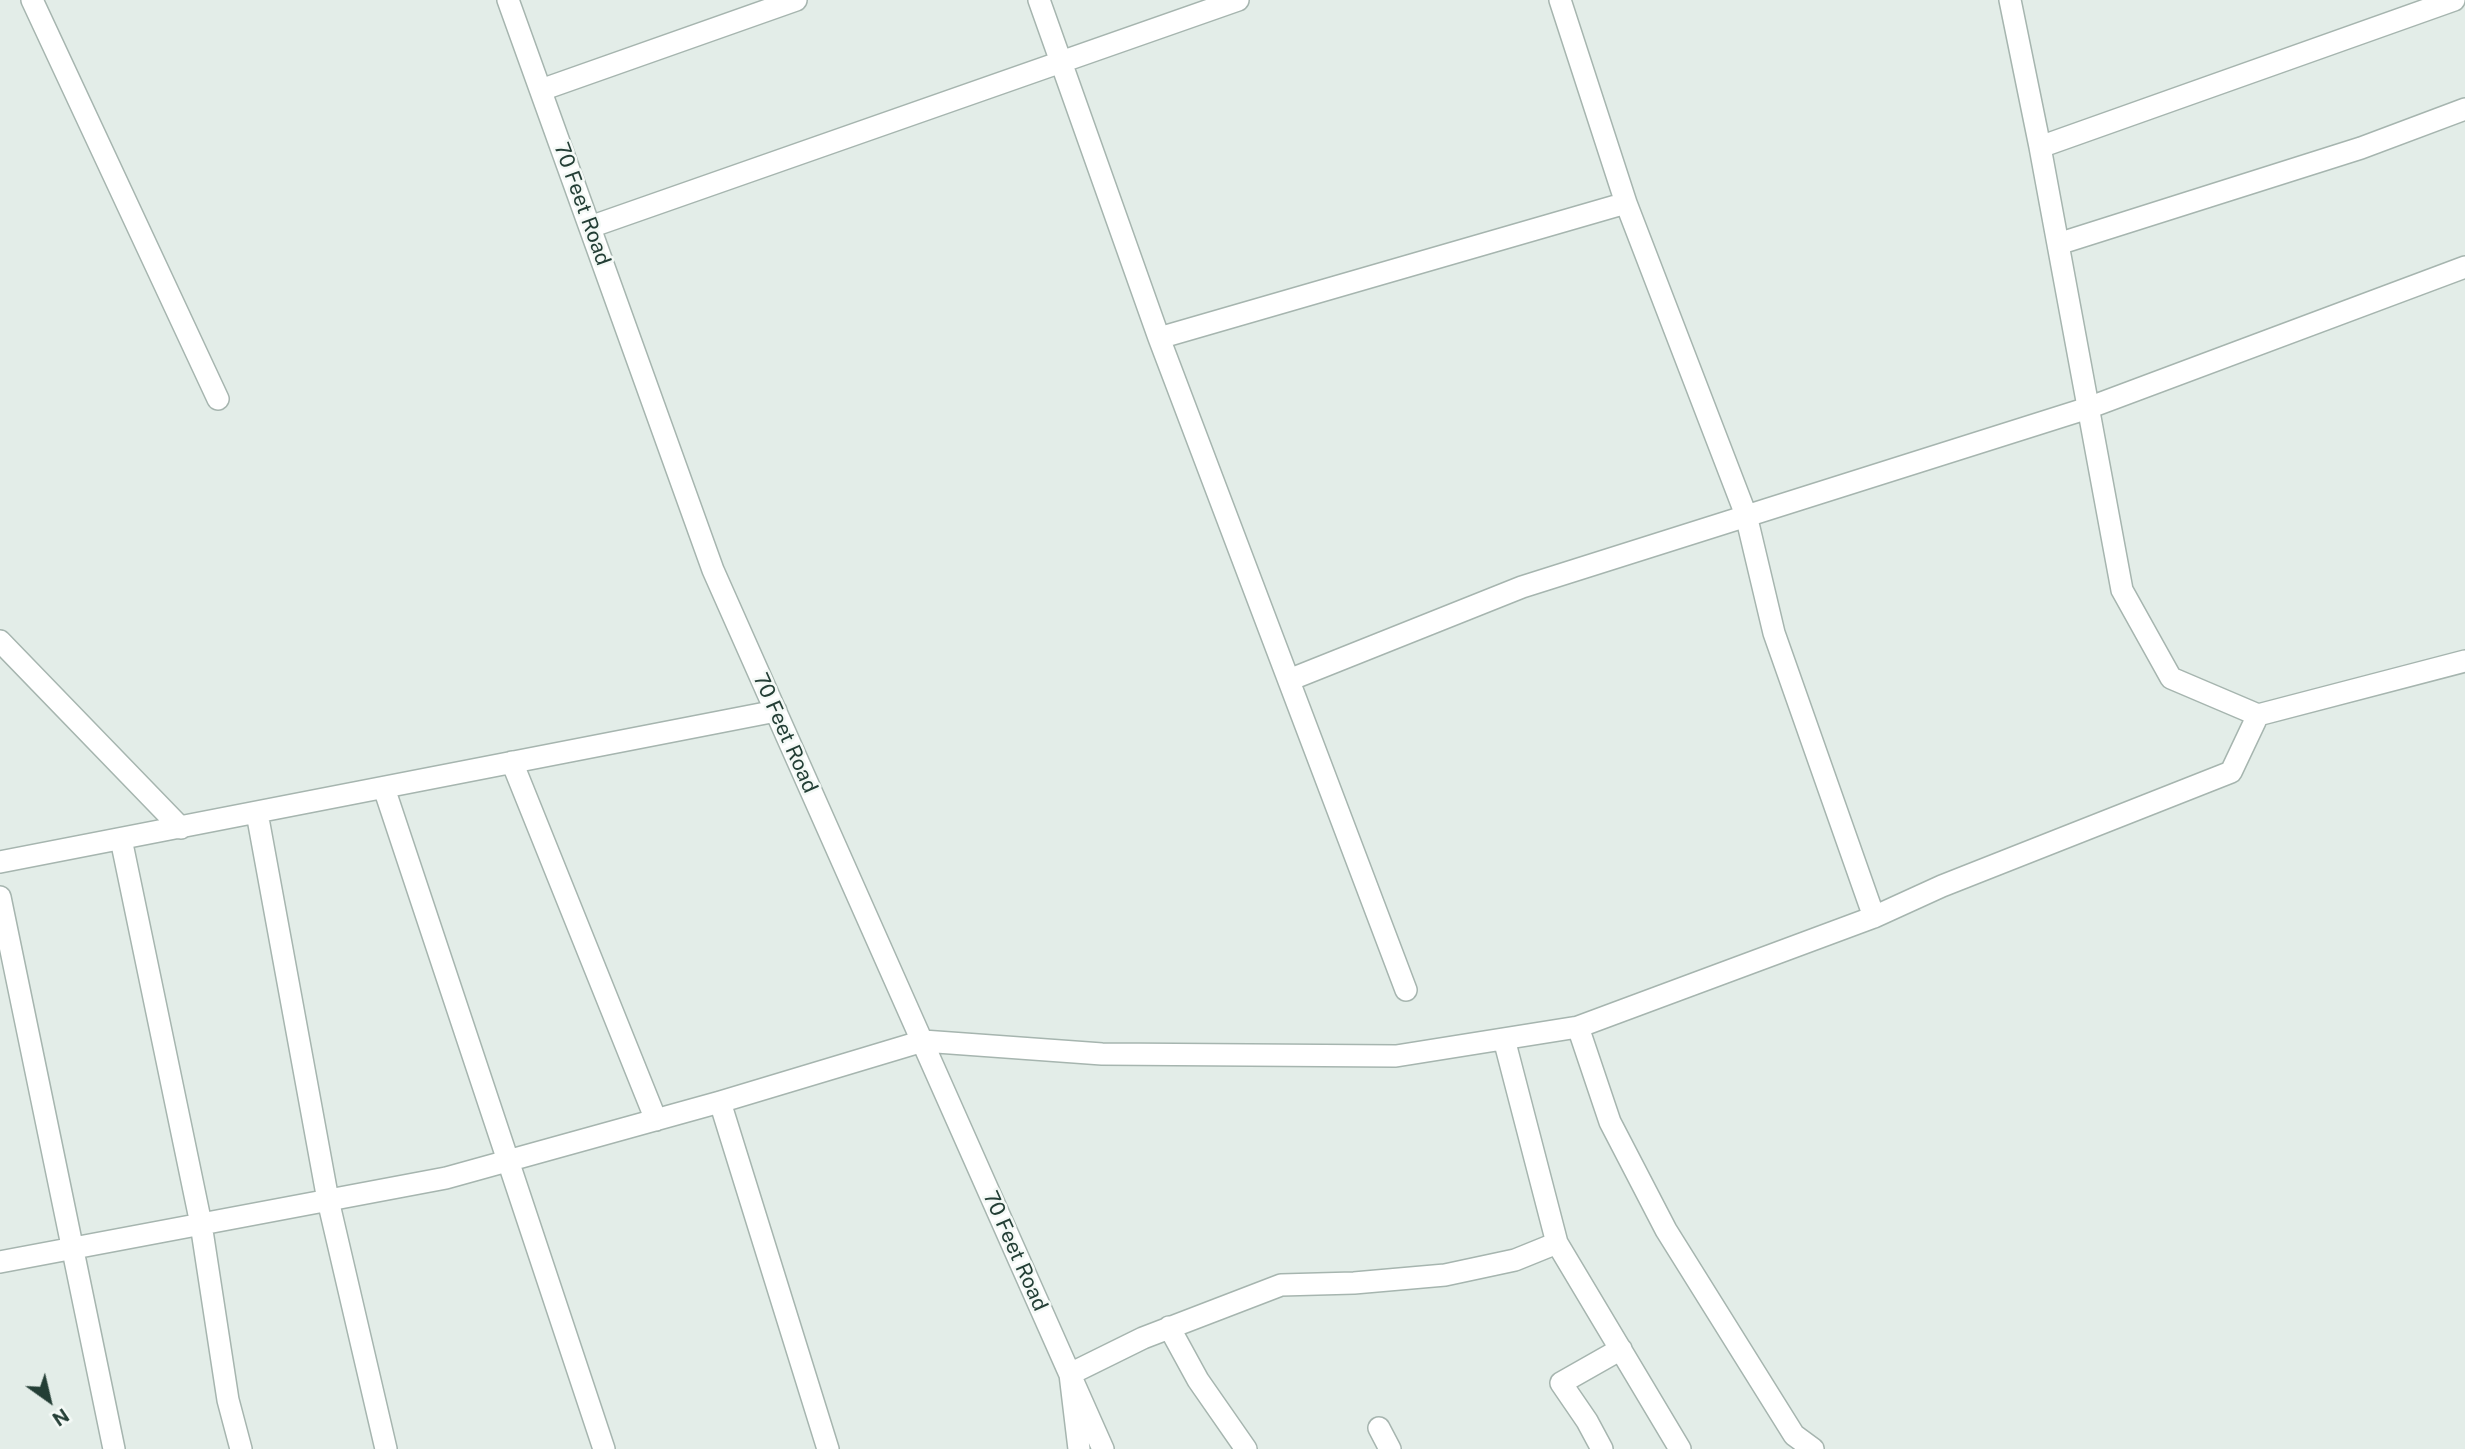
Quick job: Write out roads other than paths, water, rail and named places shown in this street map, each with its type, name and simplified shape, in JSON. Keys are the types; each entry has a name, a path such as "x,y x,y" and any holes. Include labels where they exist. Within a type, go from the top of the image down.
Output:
{"street":[{"path":"32,0 218,399"},
{"name":"70 Feet Road","path":"508,0 713,570 1103,1449"},
{"path":"541,90 796,0"},
{"path":"1039,0 1159,338 1406,990"},
{"path":"590,227 1238,0"},
{"path":"1560,0 1626,203 1746,516 1774,632 1874,917"},
{"path":"2010,0 2122,590 2171,678 2258,715 2465,660"},
{"path":"2040,147 2454,0"},
{"path":"2058,244 2361,148 2465,110"},
{"path":"1159,338 1626,203"},
{"path":"1289,680 1522,587 2088,408 2465,267"},
{"path":"0,641 181,828"},
{"path":"0,862 776,711"},
{"path":"0,1262 446,1178 720,1102 923,1041 1102,1054 1396,1056 1578,1027 1874,917 1941,886 2231,772 2258,715"},
{"path":"512,762 656,1119"},
{"path":"384,788 604,1449"},
{"path":"257,813 328,1200 386,1449"},
{"path":"121,839 201,1224 228,1400 241,1449"},
{"path":"0,897 114,1449"},
{"path":"1578,1027 1610,1122 1666,1230 1794,1435 1813,1449"},
{"path":"1504,1039 1557,1243 1681,1449"},
{"path":"720,1102 828,1449"},
{"path":"1079,1449 1070,1374 1169,1327 1281,1284 1354,1283 1445,1275 1515,1260 1557,1243"},
{"path":"1169,1327 1198,1380 1246,1449"},
{"path":"1602,1449 1561,1383 1621,1349"},
{"path":"1379,1428 1390,1449"}]}
